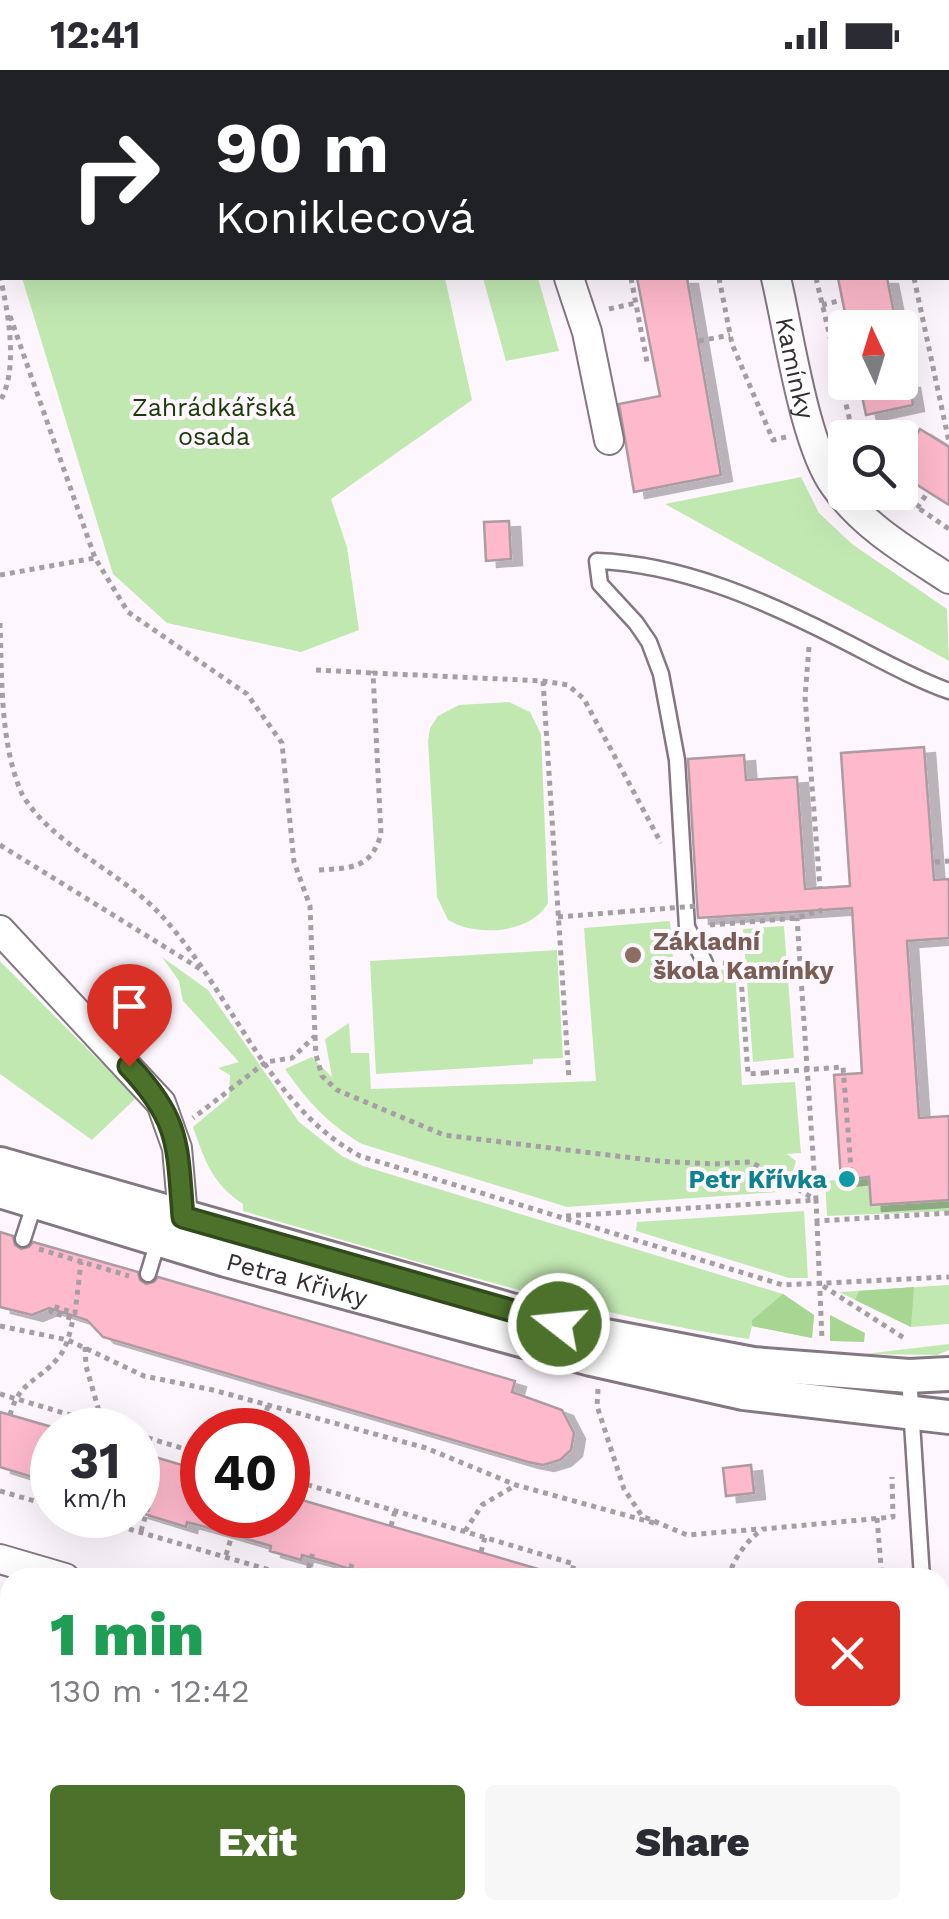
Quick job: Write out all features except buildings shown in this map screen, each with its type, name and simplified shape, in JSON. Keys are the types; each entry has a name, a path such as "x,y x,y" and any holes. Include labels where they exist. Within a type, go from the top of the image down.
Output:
{"street":[{"path":"570,280 587,332 608,440"},
{"name":"Kamínky","path":"776,280 816,448 833,484 884,535 949,579"},
{"path":"0,930 161,1103 177,1148 172,1234"},
{"name":"Petra Křivky","path":"0,1164 172,1234 591,1359 743,1393 949,1417"},
{"name":"Petra Křivky","path":"0,1192 595,1334 753,1364 909,1376 949,1374"},
{"path":"0,1558 33,1568"}],"lane":[{"path":"705,963 687,927 677,760 661,674 649,642 600,584 597,560 630,562 695,577 811,624 949,691"},
{"path":"23,1239 36,1202"},
{"path":"148,1274 172,1234"},
{"path":"909,1376 921,1568"}],"path":[{"path":"1,280 10,316 96,558 128,612 248,694 282,743 294,862 310,906 316,1055 322,1076 336,1090 444,1136 658,1161 751,1162 816,1200"},
{"path":"631,280 648,356"},
{"path":"719,280 730,335 773,440 794,435"},
{"path":"816,280 828,327"},
{"path":"914,280 948,442"},
{"path":"822,305 842,300"},
{"path":"0,401 8,389 10,316"},
{"path":"700,341 730,335"},
{"path":"948,442 949,427"},
{"path":"928,492 918,508 949,528"},
{"path":"0,575 96,558"},
{"path":"0,623 2,737 13,774 35,813 128,884 159,913 306,1117 323,1133 360,1156 783,1285 949,1277"},
{"path":"811,624 805,697 820,888"},
{"path":"316,670 543,681 568,686 584,699 685,890"},
{"path":"319,870 363,864 376,850 381,834 373,673"},
{"path":"543,681 569,1078"},
{"path":"0,845 204,972"},
{"path":"935,862 949,861"},
{"path":"558,917 697,906"},
{"path":"687,927 797,918 822,910"},
{"path":"797,918 822,1342"},
{"path":"705,963 740,964 748,1074 844,1067 851,1168"},
{"path":"188,1122 266,1062 292,1058 315,1036"},
{"path":"560,1216 816,1200"},
{"path":"817,1221 949,1212"},
{"path":"37,1249 130,1276"},
{"path":"10,1414 18,1391 58,1358 68,1340 73,1319 51,1312 52,1306 75,1313 81,1262"},
{"path":"820,1284 904,1338"},
{"path":"0,1326 68,1340 144,1376 426,1448 516,1485 687,1534 893,1517"},
{"path":"85,1347 97,1408"},
{"path":"598,1388 596,1406 624,1490 642,1516 654,1524"},
{"path":"0,1394 44,1408"},
{"path":"465,1532 482,1506 516,1485"},
{"path":"310,1486 574,1564 573,1568"},
{"path":"0,1491 30,1500"},
{"path":"390,1526 395,1511"},
{"path":"878,1518 881,1568"},
{"path":"732,1568 762,1529"},
{"path":"160,1537 265,1568"},
{"path":"480,1552 485,1537"},
{"path":"226,1556 231,1538"},
{"path":"309,1568 313,1552"},
{"path":"351,1568 352,1564"}],"green space":[{"name":"Zahrádkářská osada","path":"23,280 445,280 472,400 331,499 347,547 359,630 301,652 167,623 113,574"},
{"path":"484,280 539,280 559,351 506,361"},
{"path":"801,477 819,513 852,544 947,609 949,661 665,504"},
{"path":"509,702 530,712 541,734 548,903 529,921 516,926 502,930 473,929 448,920 437,897 430,728 438,716 459,705"},
{"path":"670,921 674,972 735,969 742,1085 795,1082 801,1153 787,1154 796,1161 791,1178 779,1192 567,1207 362,1144 319,1111 285,1069 312,1057 332,1077 325,1039 349,1023 351,1053 369,1053 371,1089 596,1081 584,928"},
{"path":"784,926 794,1058 753,1062 743,929"},
{"path":"557,950 563,1058 533,1059 533,1064 376,1074 370,961"},
{"path":"162,957 208,990 299,1122 342,1156 363,1166 783,1294 814,1315 812,1338 752,1326 749,1339 621,1315 243,1211 243,1204 211,1170 193,1127 229,1097 230,1075 218,1068 239,1062 183,1001 179,981"},
{"path":"0,961 136,1098 92,1140 0,1074"},
{"path":"869,1177 872,1205 949,1200 949,1211 827,1216 825,1181"},
{"path":"804,1211 808,1278 789,1278 636,1231 637,1222"},
{"path":"949,1285 949,1324 911,1327 839,1292"},
{"path":"914,1287 911,1327 855,1300 859,1291"},
{"path":"783,1294 814,1315 812,1338 752,1326 752,1320"},
{"path":"830,1315 865,1333 864,1342 830,1341"},
{"path":"949,1344 949,1350 937,1355 865,1354"}],"place":[{"name":"Základní škola Kamínky","path":"633,955"},
{"name":"Petr Křívka","path":"847,1179"}],"route":[{"path":"129,1066 161,1103 174,1133 183,1217 559,1324"}]}
